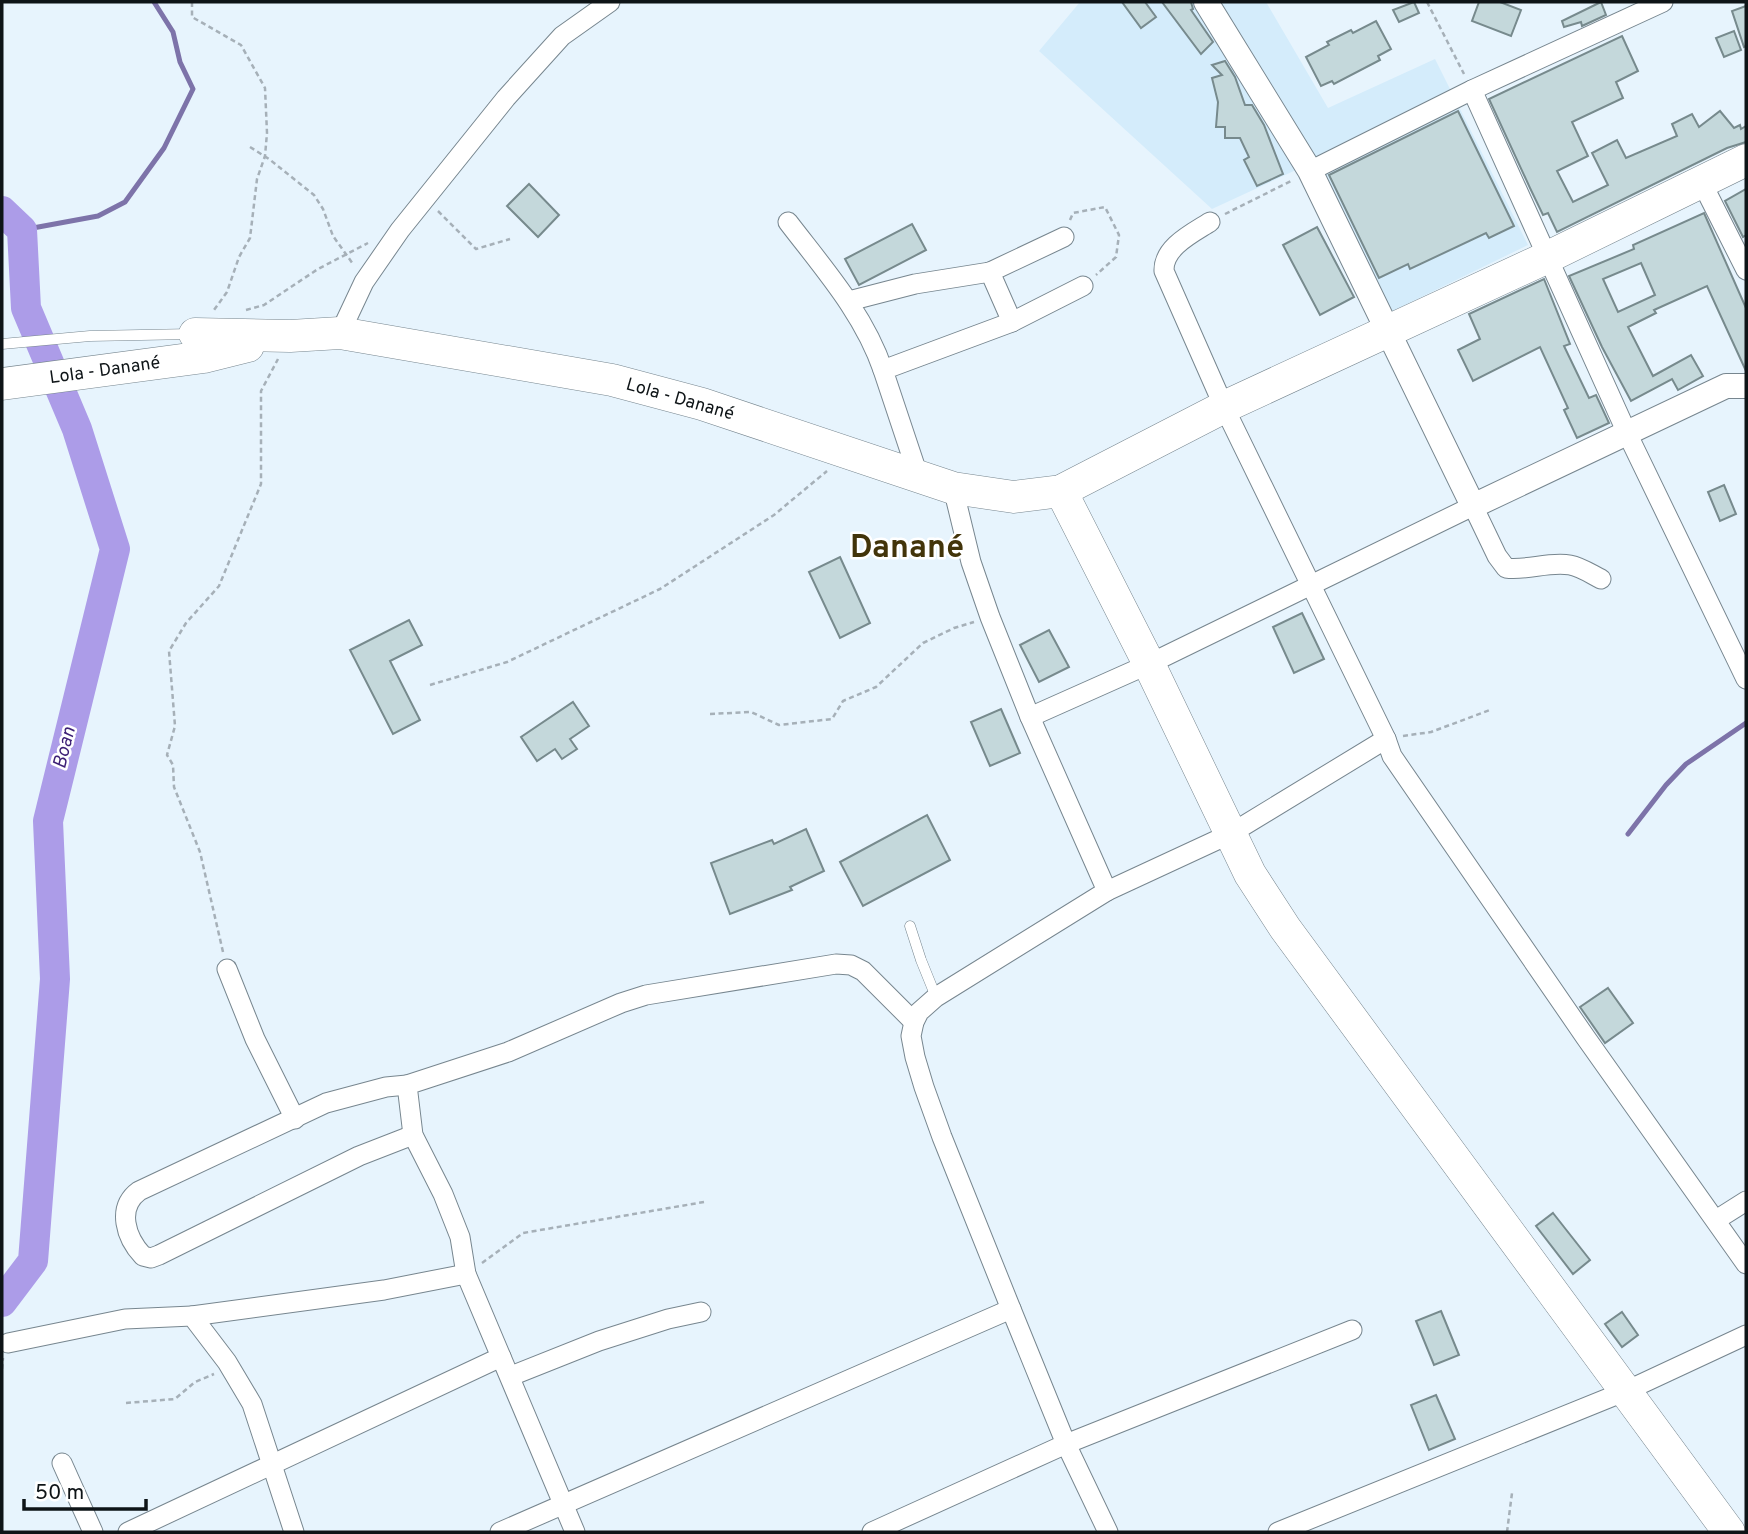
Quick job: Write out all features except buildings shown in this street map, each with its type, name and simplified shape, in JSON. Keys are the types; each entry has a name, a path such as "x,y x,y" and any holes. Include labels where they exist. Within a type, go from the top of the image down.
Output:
{"main road":[{"name":"Lola - Danané","path":"195,334 340,334 612,380 702,404 953,488 1014,497 1061,491 1224,407 1387,329 1548,257 1746,160"},
{"name":"Lola - Danané","path":"6,384 204,357 290,336"},
{"path":"1061,491 1149,664 1250,874 1285,928 1729,1532"}],"street":[{"path":"340,334 364,282 400,230 506,98 562,36 610,2"},
{"path":"1206,2 1310,171 1497,556 1506,568 1567,564 1584,569 1601,579"},
{"path":"1310,171 1472,90 1663,2"},
{"path":"1472,90 1627,433 1746,679"},
{"path":"1702,183 1746,270"},
{"path":"788,222 849,301 877,351 918,475"},
{"path":"1210,222 1178,243 1166,257 1164,271 1224,407 1392,756 1746,1264"},
{"path":"849,301 915,284 990,272 1065,237"},
{"path":"990,272 1012,322"},
{"path":"883,370 1012,322 1083,286"},
{"path":"1030,717 1149,664 1627,433 1740,383"},
{"path":"953,488 971,562 990,617 1030,717 1107,891"},
{"path":"1108,1532 1066,1444 942,1137 915,1057 911,1036 914,1022 919,1012 936,997 1107,891 1230,834 1386,739"},
{"path":"413,1135 359,1156 159,1255 147,1258 139,1252 131,1239 125,1216 128,1201 139,1191 326,1103 386,1087 407,1085 509,1052 621,1003 646,995 836,964 851,965 863,971 914,1022"},
{"path":"227,969 255,1039 295,1119"},
{"path":"407,1085 413,1135 443,1194 460,1237 466,1274 575,1532"},
{"path":"1716,1220 1746,1201"},
{"path":"8,1343 125,1319 192,1316 384,1290 466,1274"},
{"path":"500,1532 1011,1309"},
{"path":"511,1377 599,1341 668,1319 701,1312"},
{"path":"192,1316 230,1367 252,1404 294,1532"},
{"path":"872,1532 1066,1444 1352,1330"},
{"path":"1278,1532 1301,1528 1626,1391 1746,1335"},
{"path":"128,1532 501,1357"},
{"path":"62,1463 93,1532"}],"lane":[{"name":"Lola - Danané","path":"3,344 90,336 195,334"},
{"path":"911,926 936,997"}],"path":[{"path":"192,2 192,17 241,45 265,88 267,133 265,156 257,179 250,238 239,257 227,292 195,334"},
{"path":"1427,2 1472,90"},
{"path":"250,147 314,195 323,209 333,236 348,253 364,282"},
{"path":"1210,222 1310,171"},
{"path":"426,199 476,250 510,239"},
{"path":"1065,237 1073,213 1105,207 1119,235 1116,257 1083,286"},
{"path":"240,312 264,305 318,269 400,230"},
{"path":"227,969 200,852 174,787 173,765 167,755 175,726 169,651 186,623 219,586 261,484 261,391 290,336"},
{"path":"430,684 507,662 660,589 774,515 849,454"},
{"path":"710,714 751,712 779,725 832,719 843,701 876,687 923,643 954,628 990,617"},
{"path":"1386,739 1431,732 1490,710"},
{"path":"466,1274 523,1233 704,1202"},
{"path":"127,1403 175,1399 195,1382 230,1367"},
{"path":"1507,1532 1512,1493"}],"shaded area":[{"path":"1080,2 1266,2 1328,108 1435,59 1528,245 1372,321 1296,170 1212,209 1039,51"}],"waterway":[{"path":"22,230 98,216 125,202 164,148 193,89 180,62 173,32 154,2"},
{"name":"Boan","path":"2,211 22,230 26,308 77,429 115,549 48,821 55,979 33,1261 2,1302"},
{"path":"1628,834 1686,764 1746,723"}],"district":[{"name":"Danané","path":"907,549"}]}
